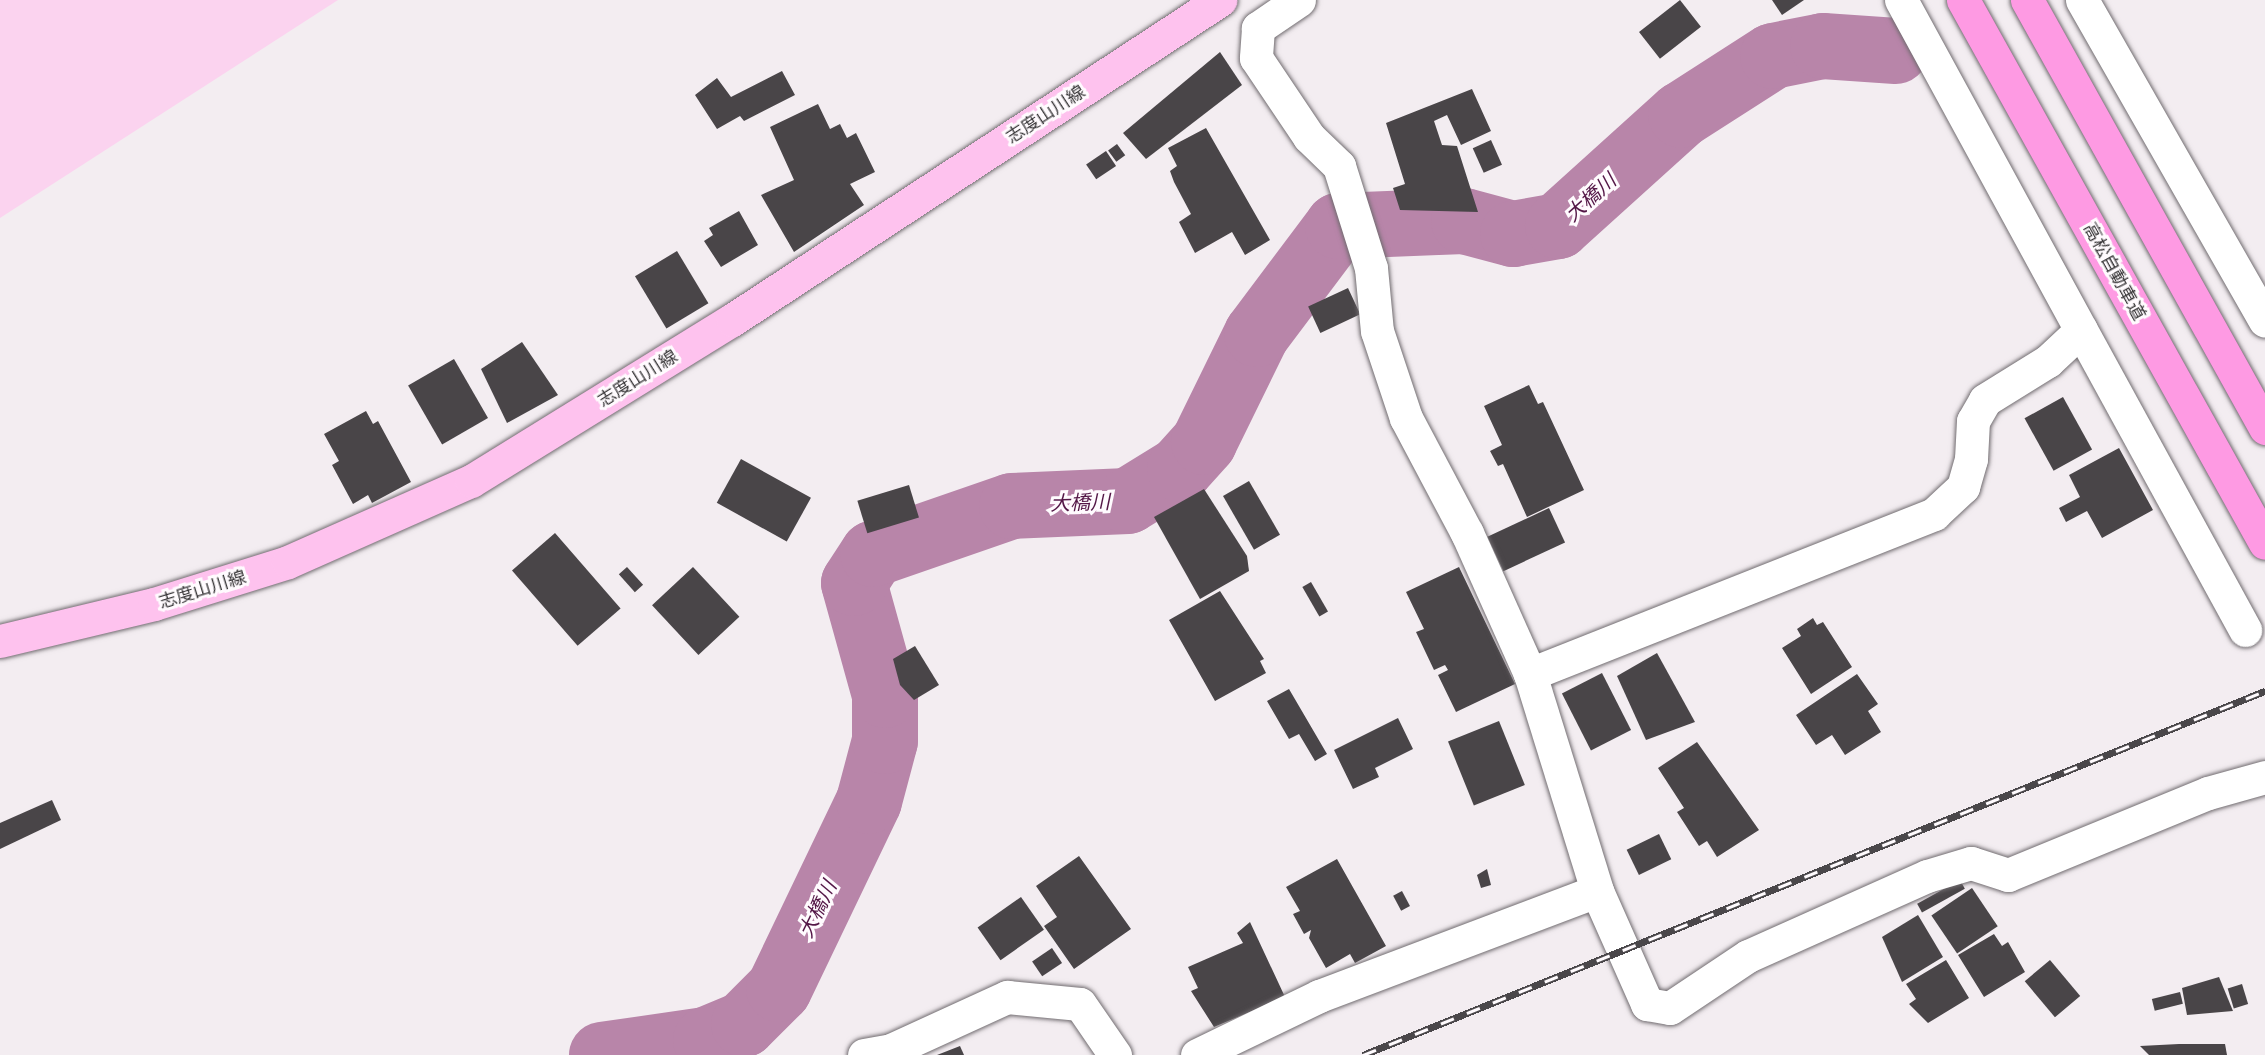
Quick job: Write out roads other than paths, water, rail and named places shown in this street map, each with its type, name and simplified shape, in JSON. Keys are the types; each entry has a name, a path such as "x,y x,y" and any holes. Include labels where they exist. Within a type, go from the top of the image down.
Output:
{"highway":[{"name":"高松自動車道","path":"1963,0 2265,543"},
{"path":"2027,0 2265,428"}],"main road":[{"name":"志度山川線","path":"0,641 154,604 288,562 471,480 732,320 1220,0"}],"street":[{"path":"1299,0 1258,28 1256,58 1309,137 1340,166 1371,268 1377,331 1406,418 1467,533 1530,674 1597,891 1647,1004 1671,1008 1748,956 1927,876 1971,863 2008,875 2208,794 2265,777"},
{"path":"1901,0 2245,630"},
{"path":"2082,0 2265,321"},
{"path":"1530,674 1934,514 1963,487 1971,459 1973,421 1985,400 2048,361 2081,330"},
{"path":"1197,1055 1320,996 1597,891"},
{"path":"864,1055 891,1050 1007,997 1080,1004 1115,1055"}],"waterway":[{"name":"大橋川","path":"602,1055 706,1040 744,1024 779,989 869,801 885,741 885,695 854,583 873,554 1012,506 1128,501 1180,469 1204,442 1257,334 1338,226 1464,221 1513,234 1558,226 1681,115 1773,56 1823,46 1896,51"}],"railway":[{"path":"1363,1055 2265,691"}]}
